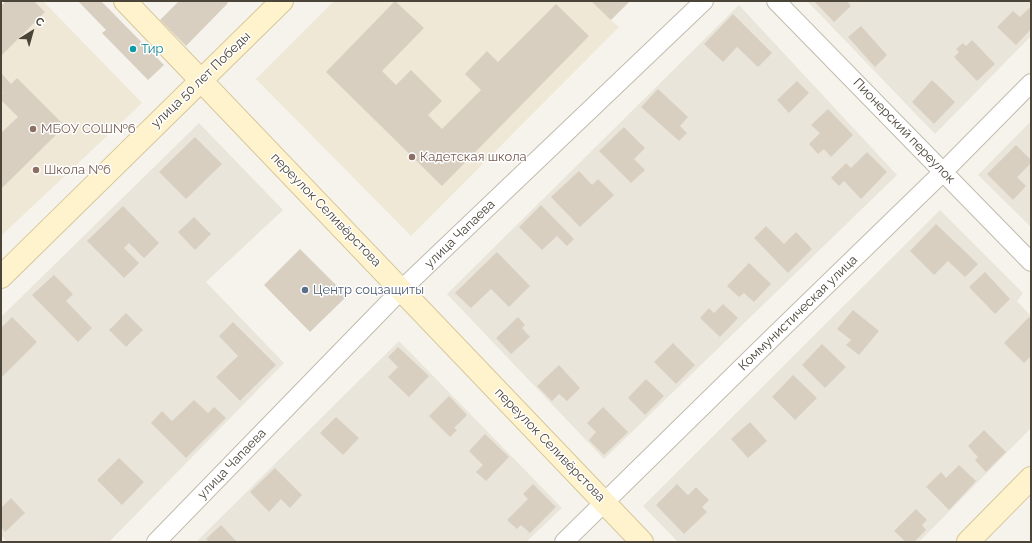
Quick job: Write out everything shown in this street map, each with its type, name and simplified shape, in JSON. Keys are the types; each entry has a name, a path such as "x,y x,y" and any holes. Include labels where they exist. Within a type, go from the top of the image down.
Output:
{"street":[{"name":"переулок Селивёрстова","path":"125,1 402,289 642,542"},
{"name":"улица 50 лет Победы","path":"1,277 282,1"},
{"name":"улица Чапаева","path":"156,542 402,289 704,1"},
{"name":"Пионерский переулок","path":"776,1 1031,262"},
{"name":"Коммунистическая улица","path":"564,542 778,331 943,172 1031,83"},
{"path":"968,542 1031,478"}],"shaded area":[{"name":"Школа №6","path":"6,1 43,1 142,103 1,236 1,6"},
{"name":"Кадетская школа","path":"334,1 630,1 611,20 619,27 411,236 256,79"},
{"path":"807,1 1031,1 1031,36 935,134"},
{"path":"739,5 897,175 604,459 447,294"},
{"path":"1031,121 1031,227 978,175"},
{"path":"199,123 283,210 206,282 284,363 109,542 7,542 1,535 1,317"},
{"path":"940,210 1023,293 1017,301 1031,316 1031,428 919,542 678,542 643,506"},
{"path":"399,341 562,508 526,542 196,542"}],"building":[{"path":"6,1 34,1 45,12 1,56 1,6"},
{"name":"Тир","path":"78,1 101,1 164,65 148,80 102,33 106,30"},
{"path":"179,1 226,1 228,3 186,46 160,20"},
{"path":"395,1 424,28 382,71 396,85 411,70 442,101 428,115 442,129 481,90 465,74 487,51 498,62 556,4 589,36 442,186 326,72"},
{"path":"591,1 630,1 611,20"},
{"path":"814,1 847,1 851,6 834,22"},
{"path":"1029,8 1031,10 1031,29 1016,45 997,27 1013,11 1020,17"},
{"path":"733,14 772,53 758,67 737,47 723,62 704,44"},
{"path":"861,26 887,55 875,67 848,37"},
{"path":"972,40 995,64 977,81 954,57 959,52 956,49 963,43 966,46"},
{"name":"МБОУ СОШ№6","path":"1,73 11,84 17,78 65,126 1,189 1,133 18,117 1,100 1,95 3,93 1,91"},
{"path":"932,80 955,102 934,124 912,102"},
{"path":"797,81 809,93 789,113 777,100"},
{"path":"658,89 688,117 680,126 687,133 679,141 641,107"},
{"path":"828,109 853,135 831,157 824,149 818,154 809,144 820,133 811,125"},
{"path":"624,127 645,148 634,159 645,170 631,183 599,151"},
{"path":"195,137 222,164 186,199 159,172"},
{"path":"1016,145 1031,160 1031,163 1017,177 1026,186 1013,200 987,174"},
{"path":"867,152 887,172 861,199 844,181 839,186 831,178 846,163 851,168"},
{"path":"579,171 592,185 598,179 614,195 580,227 551,197"},
{"path":"541,205 574,239 567,246 557,236 542,250 519,227"},
{"path":"123,206 159,243 144,258 129,243 124,248 139,263 124,278 87,241"},
{"path":"194,217 211,234 195,250 178,232"},
{"path":"936,224 978,264 965,277 948,261 934,275 910,251"},
{"path":"766,226 784,244 796,232 812,249 788,273 754,238"},
{"name":"Центр соцзащиты","path":"300,249 347,296 310,332 264,285"},
{"path":"497,252 530,286 509,307 491,289 471,308 455,293"},
{"path":"749,263 771,284 754,302 744,293 739,297 727,286"},
{"path":"985,272 1010,299 995,314 969,287"},
{"path":"54,275 73,294 66,301 92,328 78,342 32,295"},
{"path":"723,304 738,318 720,337 700,318 709,308 714,313"},
{"path":"853,310 879,331 859,355 846,345 851,340 837,329"},
{"path":"126,313 143,330 126,347 109,330"},
{"path":"12,317 37,342 1,378 1,328"},
{"path":"518,317 525,325 522,328 530,337 511,354 496,338"},
{"path":"1029,317 1031,319 1031,356 1024,363 1004,343"},
{"path":"233,322 276,365 240,401 216,377 238,356 219,336"},
{"path":"673,343 695,365 676,384 654,362"},
{"path":"822,344 846,367 825,388 802,365"},
{"path":"398,347 429,376 409,397 388,377 398,367 388,357"},
{"path":"559,365 580,388 567,401 559,394 552,401 537,386"},
{"path":"793,375 817,398 795,420 772,397"},
{"path":"646,379 664,396 645,415 628,398"},
{"path":"449,396 467,415 454,428 457,430 450,437 429,416"},
{"path":"194,400 208,413 214,407 226,418 186,458 151,423 162,411 172,421"},
{"path":"603,407 628,432 604,455 589,440 596,432 587,423"},
{"path":"336,417 359,438 343,455 320,433"},
{"path":"750,422 767,441 748,458 731,439"},
{"path":"984,430 1006,452 986,472 975,460 978,457 968,446"},
{"path":"485,434 509,457 486,481 476,472 483,465 469,451"},
{"path":"119,458 144,482 122,505 97,480"},
{"path":"959,465 976,481 949,510 926,487 941,472 946,478"},
{"path":"275,468 302,495 290,508 281,499 269,512 250,492"},
{"path":"533,484 556,507 530,533 521,525 517,529 507,520 528,499 523,494"},
{"path":"677,484 688,495 696,487 709,500 702,507 707,512 684,534 656,505"},
{"path":"11,498 25,513 5,532 1,527 1,508"},
{"path":"916,509 927,520 922,525 926,530 914,542 906,542 894,531"},
{"path":"221,525 237,542 209,542 206,539"}],"place":[{"name":"Тир","path":"133,49"},
{"name":"МБОУ СОШ№6","path":"33,129"},
{"name":"Кадетская школа","path":"412,157"},
{"name":"Школа №6","path":"36,170"},
{"name":"Центр соцзащиты","path":"305,290"}]}
